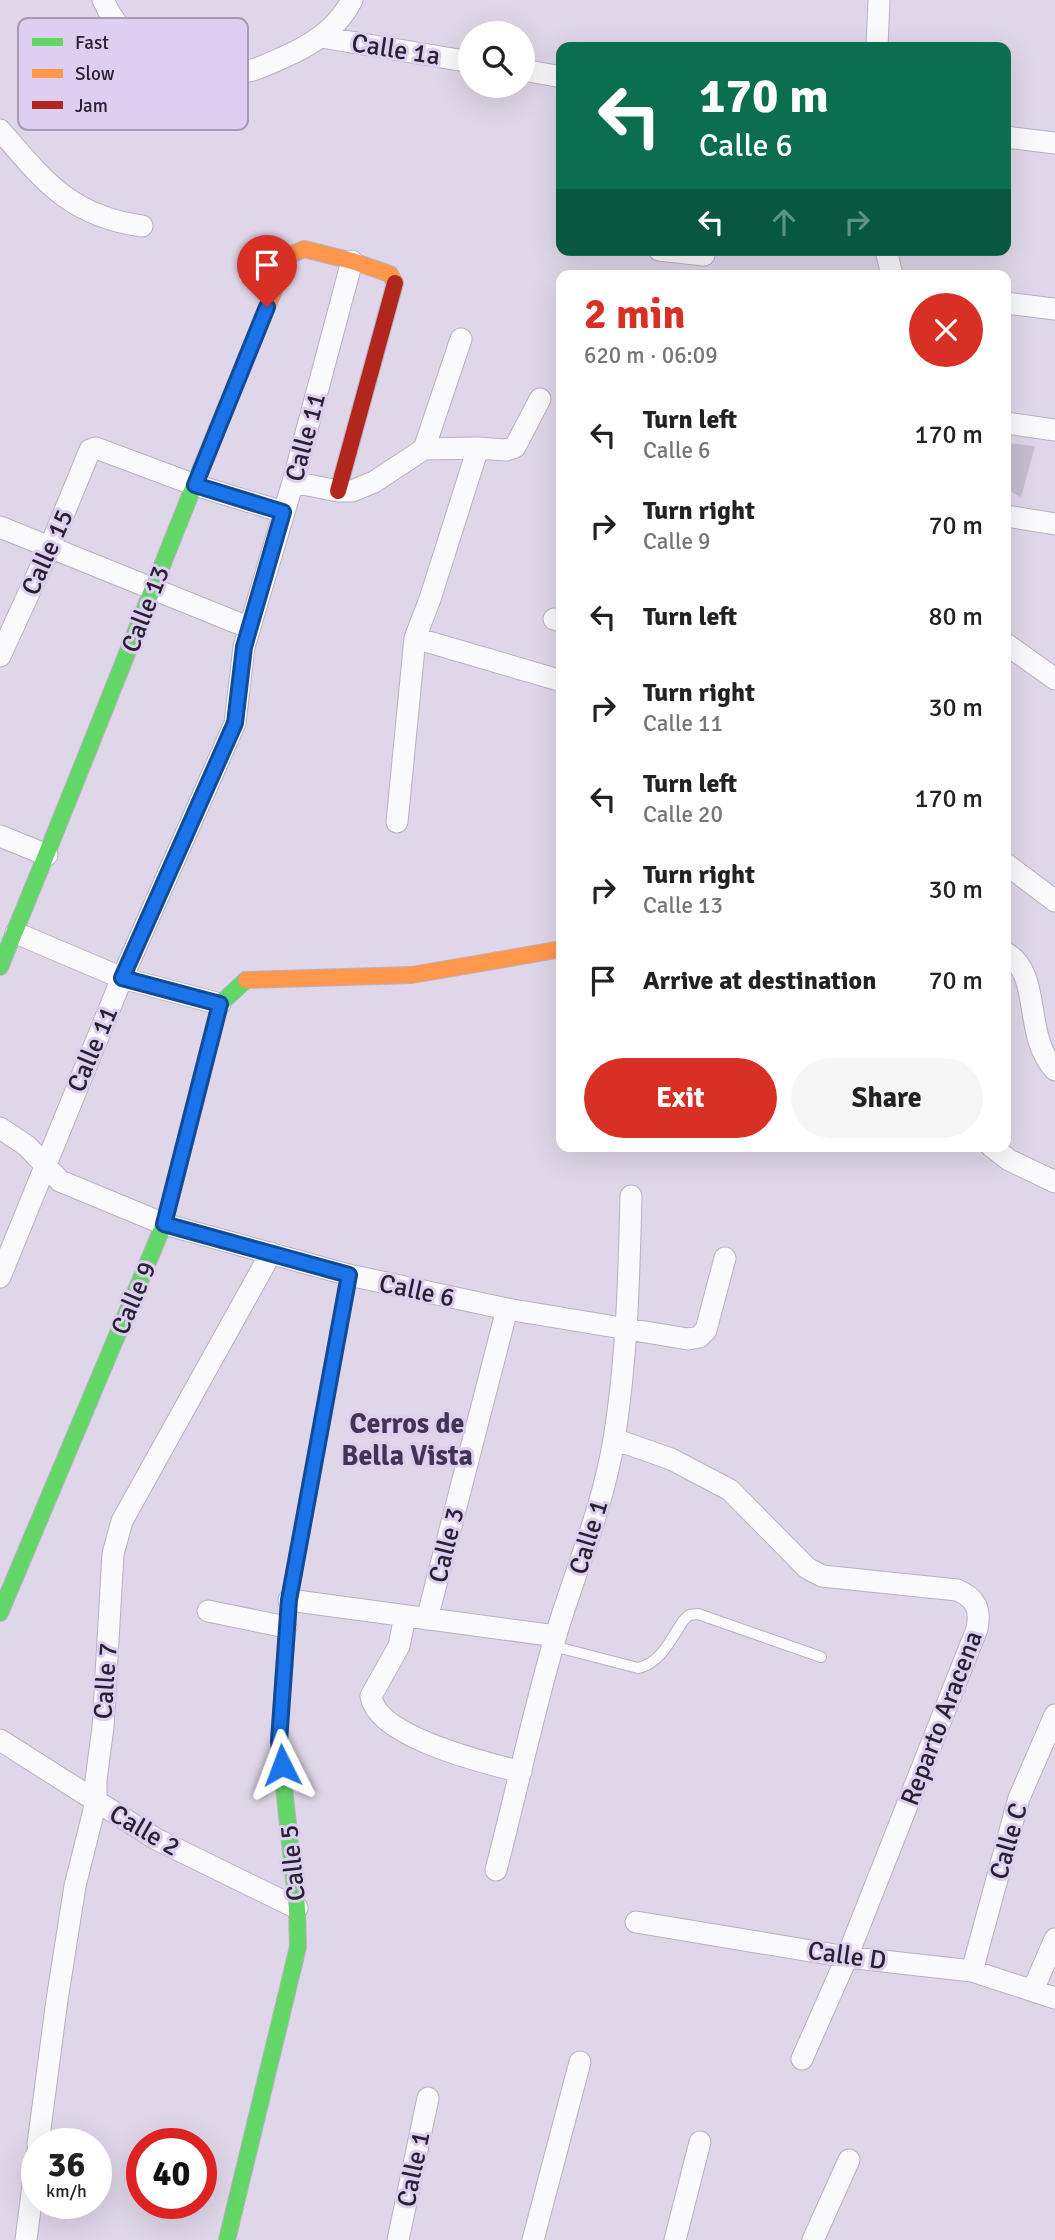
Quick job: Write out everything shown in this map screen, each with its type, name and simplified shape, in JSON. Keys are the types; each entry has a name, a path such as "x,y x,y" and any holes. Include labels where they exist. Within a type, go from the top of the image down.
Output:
{"street":[{"path":"103,0 113,18"},
{"path":"248,72 305,48 321,37 346,12 352,0"},
{"path":"877,42 879,0"},
{"name":"Calle 1a","path":"321,37 458,60"},
{"path":"535,72 556,76"},
{"path":"0,130 46,183 74,204 117,223 142,226"},
{"path":"1011,137 1055,143"},
{"name":"Calle 13","path":"0,967 288,256 304,249 352,261"},
{"path":"687,256 706,260"},
{"path":"338,491 395,283 390,274 352,261"},
{"name":"Calle 11","path":"0,1277 122,978 235,723 244,647 293,482 352,261"},
{"path":"1011,304 1055,309"},
{"path":"424,449 461,339"},
{"path":"293,482 338,491 352,491 373,482 424,449 506,450 515,447 540,399"},
{"path":"1011,424 1055,430"},
{"name":"Calle 15","path":"0,656 8,617 50,547 90,450 96,448 195,485"},
{"path":"397,822 415,638 478,448"},
{"path":"195,485 283,512"},
{"path":"1011,517 1055,524"},
{"path":"0,527 250,628"},
{"path":"415,638 556,679"},
{"path":"1011,648 1055,679"},
{"path":"0,836 47,855"},
{"path":"1011,867 1055,901"},
{"path":"16,933 122,978 220,1004 246,981 412,975 556,950"},
{"path":"1011,958 1024,970 1040,1049 1055,1070"},
{"name":"Calle 9","path":"0,1613 164,1224 220,1004"},
{"name":"Calle 6","path":"0,1128 27,1146 60,1181 164,1224 349,1275 507,1309 688,1339 699,1336 706,1330 725,1258"},
{"path":"998,1152 1055,1182"},
{"name":"Calle 1","path":"496,1870 554,1641 584,1554 604,1486 614,1439 627,1330 631,1196"},
{"name":"Calle 7","path":"40,2128 75,1886 96,1802 113,1554 122,1521 271,1253"},
{"name":"Calle 5","path":"227,2240 298,1947 298,1908 279,1741 286,1627 349,1275"},
{"name":"Calle 3","path":"427,1619 507,1309"},
{"name":"Reparto Aracena","path":"614,1439 671,1459 730,1490 807,1568 822,1576 957,1590 969,1595 977,1604 980,1616 977,1629 847,1957 802,2059"},
{"path":"289,1600 427,1619 554,1641"},
{"path":"208,1611 286,1627"},
{"path":"405,1616 399,1646 371,1696 378,1714 428,1744 521,1772"},
{"name":"Calle C","path":"972,1971 1019,1798 1055,1715"},
{"name":"Calle 2","path":"0,1740 156,1839 298,1908"},
{"name":"Calle D","path":"636,1922 847,1957 972,1971 1055,1998"},
{"path":"1033,1990 1055,1939"},
{"path":"533,2240 580,2062"},
{"name":"Calle 1","path":"398,2240 429,2098"},
{"path":"675,2240 700,2142"},
{"path":"813,2240 849,2160"},
{"path":"26,2240 29,2219"}],"lane":[{"path":"554,1641 638,1668 647,1667 655,1662 683,1621 689,1615 698,1614 821,1657"}],"building":[{"path":"1011,444 1035,446 1021,497 1011,492"}],"traffic: fast":[{"path":"0,967 217,429"},
{"path":"0,1613 164,1224 220,1004 246,980"},
{"path":"227,2240 298,1947 297,1908 279,1741 287,1630"}],"traffic: slow":[{"path":"217,429 288,256 304,249 352,261 390,274 395,283"},
{"path":"246,980 412,975 556,950"},
{"path":"287,1630 289,1600 349,1275"}],"traffic: jam":[{"path":"338,491 395,283"}],"district":[{"name":"Cerros de Bella Vista","path":"407,1439"}],"route":[{"path":"267,307 195,485 283,512 244,647 235,723 122,978 220,1004 164,1224 349,1275 289,1600 279,1741 282,1765"}]}
